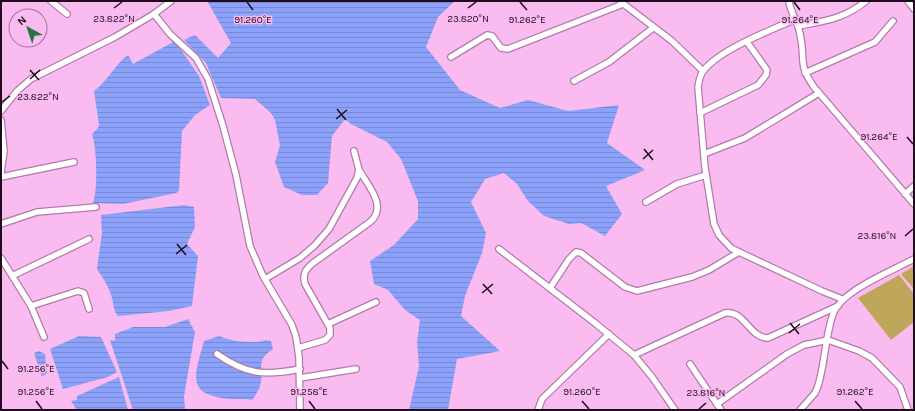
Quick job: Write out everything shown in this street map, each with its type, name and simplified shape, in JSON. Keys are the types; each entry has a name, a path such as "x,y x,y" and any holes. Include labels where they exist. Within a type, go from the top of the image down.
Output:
{"street":[{"path":"52,1 67,14"},
{"path":"1,111 18,91 38,74 115,37 154,14 171,1"},
{"path":"789,1 798,26 805,73 820,93 914,204"},
{"path":"798,26 838,18 854,10 866,1"},
{"path":"908,1 914,9"},
{"path":"450,57 487,35 492,36 501,48 508,49 621,2 681,49 703,71"},
{"path":"154,14 170,34 196,58 208,79 223,126 236,175 250,246 265,279 292,325 298,348 300,368 300,410"},
{"path":"796,19 746,42 716,58 703,71 698,87 706,175 714,224 724,242 738,252 842,299"},
{"path":"805,73 875,42 893,21"},
{"path":"574,81 609,62 653,28"},
{"path":"700,113 758,85 764,80 767,70 746,42"},
{"path":"704,154 746,138 820,93"},
{"path":"1,120 4,151 2,170"},
{"path":"298,348 328,338 331,332 305,284 304,274 313,263 374,218 378,211 376,199 359,170 354,151"},
{"path":"1,177 74,162"},
{"path":"265,279 300,258 324,234 349,195 359,170"},
{"path":"646,202 677,184 706,175"},
{"path":"905,194 914,186"},
{"path":"1,224 37,212 96,207"},
{"path":"14,275 89,239"},
{"path":"498,249 550,288 634,355 652,377 675,410"},
{"path":"550,288 569,259 576,252 581,253 625,287 637,291 692,277 709,270 738,252"},
{"path":"1,258 14,275 31,306 44,337"},
{"path":"800,410 815,393 818,386 832,318 842,299 854,290 914,259"},
{"path":"31,306 78,292 84,293 89,309"},
{"path":"328,324 376,302"},
{"path":"634,355 725,313 732,312 758,335 768,338 838,306"},
{"path":"538,410 542,399 609,334"},
{"path":"717,404 787,354 804,346 828,340 872,358 900,387 908,410"},
{"path":"217,354 240,369 268,373 300,368"},
{"path":"690,364 721,410"},
{"path":"300,378 356,369"}],"shaded area":[{"path":"914,266 914,289 901,274"},
{"path":"899,275 914,294 914,322 891,340 858,298"}],"water":[{"path":"207,1 455,1 438,17 426,47 460,90 500,108 528,100 568,111 619,105 607,143 645,170 606,186 622,214 605,236 581,223 569,224 544,216 528,201 517,184 504,173 485,179 471,202 486,233 482,253 465,296 461,316 500,351 457,359 448,410 409,410 419,366 417,341 420,320 405,310 388,290 374,284 370,261 394,245 418,219 418,201 401,159 387,142 351,124 345,119 332,136 328,183 317,195 302,195 284,187 275,162 280,145 275,120 271,113 255,99 221,98 206,63 184,40 195,35 218,58 231,43"},
{"path":"175,41 199,76 210,105 195,115 182,131 179,191 176,193 123,204 93,203 96,189 96,169 94,140 92,134 99,125 94,91 128,55 133,64"},
{"path":"184,205 194,207 195,227 187,244 198,256 192,306 169,311 118,316 114,310 113,300 109,290 97,269 102,233 101,215"},
{"path":"188,319 195,332 184,396 185,410 133,410 110,340 115,341 115,334 133,327 165,327"},
{"path":"79,336 101,337 117,372 108,377 63,389 50,349"},
{"path":"219,336 241,341 271,341 273,349 267,353 262,361 260,386 252,400 216,397 199,388 196,381 196,373 204,341"},
{"path":"39,351 45,354 47,373 42,377 34,353"},
{"path":"119,377 128,410 77,410 71,401 77,400 77,396"}]}
